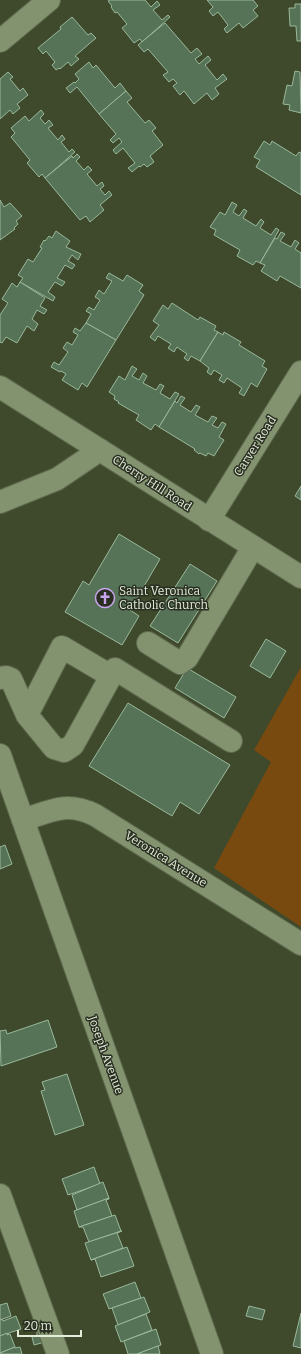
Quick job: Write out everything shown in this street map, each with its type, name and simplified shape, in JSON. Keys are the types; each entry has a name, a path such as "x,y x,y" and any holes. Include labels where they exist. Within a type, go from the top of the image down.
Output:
{"street":[{"path":"0,41 49,0"},
{"name":"Carver Road","path":"209,520 301,372"},
{"path":"0,387 100,450"},
{"name":"Cherry Hill Road","path":"0,502 57,479 100,450 301,577"},
{"path":"148,642 180,663 187,658 253,547"},
{"path":"27,715 62,647 111,676"},
{"path":"0,678 6,677 11,679 27,715 54,748 64,751 73,745 115,669 231,741"},
{"name":"Joseph Avenue","path":"0,755 212,1354"},
{"name":"Veronica Avenue","path":"23,820 60,808 71,807 84,809 301,944"},
{"path":"0,1195 58,1354"}],"shaded area":[{"path":"301,667 301,927 214,868 271,762 254,750"}],"building":[{"path":"145,0 151,7 157,1 160,5 153,10 162,20 168,15 170,17 142,42 140,39 134,43 122,28 127,24 117,12 115,13 108,1"},
{"path":"207,0 253,0 258,6 253,10 258,16 243,28 239,23 227,33 224,29 228,25 218,12 213,16 209,11 213,7"},
{"path":"295,4 301,4 301,41 297,41 296,26 290,26 289,8 295,8"},
{"path":"72,17 88,35 91,33 96,38 75,56 79,59 71,66 68,62 60,69 59,68 56,70 52,65 55,62 46,51 43,54 38,48 61,29 60,27"},
{"path":"165,23 191,53 197,48 202,54 195,59 199,64 208,56 211,60 205,65 217,80 223,74 227,79 215,88 219,94 212,100 207,93 194,104 184,91 180,95 173,86 177,83 173,79 169,82 163,75 168,72 148,49 144,52 138,45"},
{"path":"89,62 93,68 96,65 115,88 120,83 126,91 99,114 77,87 70,93 66,88 79,79 75,74"},
{"path":"295,71 300,72 301,113 289,110 290,105 283,104 287,85 292,86"},
{"path":"8,72 13,77 10,79 20,91 23,88 28,95 17,104 20,108 13,114 10,110 0,119 0,79"},
{"path":"126,91 132,98 127,102 145,123 149,120 156,128 152,131 163,145 150,156 154,162 147,167 144,164 140,167 139,166 132,172 128,168 135,163 123,148 116,154 113,150 122,142 119,138 113,143 110,140 116,134 99,114"},
{"path":"41,110 44,114 40,118 45,124 49,120 53,125 48,128 58,140 62,135 65,139 61,142 69,152 72,149 75,152 45,178 42,174 39,177 27,163 30,160 11,137 15,133 11,128 25,116 29,121"},
{"path":"264,141 270,145 272,141 296,156 299,152 301,153 301,195 256,167 260,160 254,157"},
{"path":"77,154 80,157 76,161 84,170 88,166 92,170 87,174 97,186 102,182 104,186 100,189 105,195 109,191 112,195 100,205 104,210 90,222 86,216 80,220 45,178 72,156 73,158"},
{"path":"0,200 4,207 10,203 22,216 16,221 18,224 14,228 15,229 0,240"},
{"path":"232,202 237,205 233,212 239,216 244,209 247,211 243,218 256,226 261,219 264,222 260,228 271,235 276,228 279,230 260,263 256,261 253,265 237,256 240,250 214,235 216,230 210,227 220,212 225,215"},
{"path":"56,231 70,241 66,247 81,254 78,260 72,255 68,261 75,265 72,269 65,265 57,278 65,282 62,286 55,282 48,292 55,297 53,301 20,282 23,278 18,275 28,259 33,262 42,248 40,247 44,240 45,241 49,236 52,238"},
{"path":"281,232 285,234 280,241 291,247 295,240 299,243 295,249 301,253 301,288 280,276 277,281 261,271 265,265 260,263 275,238 277,239"},
{"path":"109,273 123,281 127,275 143,285 139,291 144,295 116,340 86,323 91,314 86,311 89,307 94,310 100,300 95,297 99,290 104,294 112,281 106,278"},
{"path":"20,282 45,298 40,306 47,310 44,314 37,310 32,319 38,324 34,331 27,326 17,343 6,337 2,343 0,342 0,315 8,303 2,299 12,283 17,287"},
{"path":"172,303 198,320 200,317 216,326 214,330 218,332 200,361 191,356 188,361 184,358 187,354 177,347 174,352 168,348 171,344 158,336 155,341 150,337 159,325 153,321 163,305 168,309"},
{"path":"86,323 116,340 87,387 82,383 78,390 62,380 66,374 51,367 54,362 59,365 68,352 63,348 67,342 72,345 78,335 73,332 75,328 80,331"},
{"path":"218,332 223,335 224,332 241,342 239,345 265,361 262,366 267,369 257,387 251,383 244,396 239,393 242,388 227,378 224,383 219,380 222,375 214,370 211,375 207,372 209,368 200,361"},
{"path":"132,366 137,369 132,376 139,380 143,373 147,376 143,383 156,390 160,384 164,386 160,393 170,399 175,392 179,394 159,427 155,424 151,430 136,420 139,415 118,403 119,402 114,399 115,396 109,392 119,376 125,380"},
{"path":"181,396 185,398 180,405 191,412 196,405 200,407 195,415 208,422 212,416 217,418 212,425 218,428 222,422 226,424 219,437 224,440 214,456 208,453 206,456 200,453 199,454 194,450 195,449 159,427 175,401 177,403"},
{"path":"301,486 301,500 295,496"},
{"name":"Saint Veronica Catholic Church","path":"119,534 160,559 130,610 139,616 122,645 65,612 83,581 89,585"},
{"path":"190,564 217,581 178,643 150,626"},
{"path":"266,639 286,651 270,678 250,666"},
{"path":"187,668 236,697 224,718 175,688"},
{"path":"128,703 230,765 199,814 180,802 172,816 89,766"},
{"path":"5,845 12,864 0,869 0,847"},
{"path":"48,1020 57,1047 1,1066 0,1031 6,1030 7,1034"},
{"path":"67,1074 84,1125 55,1135 41,1091 45,1090 42,1082"},
{"path":"94,1167 100,1184 68,1195 62,1179"},
{"path":"103,1182 109,1198 77,1210 72,1195"},
{"path":"109,1198 106,1200 112,1216 79,1227 74,1211"},
{"path":"115,1215 121,1231 89,1242 83,1227 79,1227"},
{"path":"122,1231 117,1233 123,1248 91,1260 85,1243"},
{"path":"127,1247 134,1266 101,1277 95,1259 91,1260"},
{"path":"135,1282 141,1298 109,1309 103,1294"},
{"path":"144,1297 150,1312 118,1325 112,1308"},
{"path":"7,1303 11,1316 0,1320 0,1305"},
{"path":"249,1306 265,1310 262,1320 246,1316"},
{"path":"301,1313 301,1348 293,1346"},
{"path":"146,1314 152,1330 121,1342 115,1326"},
{"path":"16,1316 21,1329 0,1336 0,1320 2,1319 3,1321"},
{"path":"156,1329 161,1345 137,1354 128,1354 124,1341"},
{"path":"43,1330 45,1342 34,1345 32,1337 37,1335 37,1332"},
{"path":"7,1333 7,1335 10,1334 15,1347 0,1353 0,1336"},
{"path":"158,1346 160,1354 137,1354"},
{"path":"15,1347 20,1347 22,1354 0,1354 0,1353"}],"place":[{"name":"Saint Veronica Catholic Church","path":"105,598"}]}
